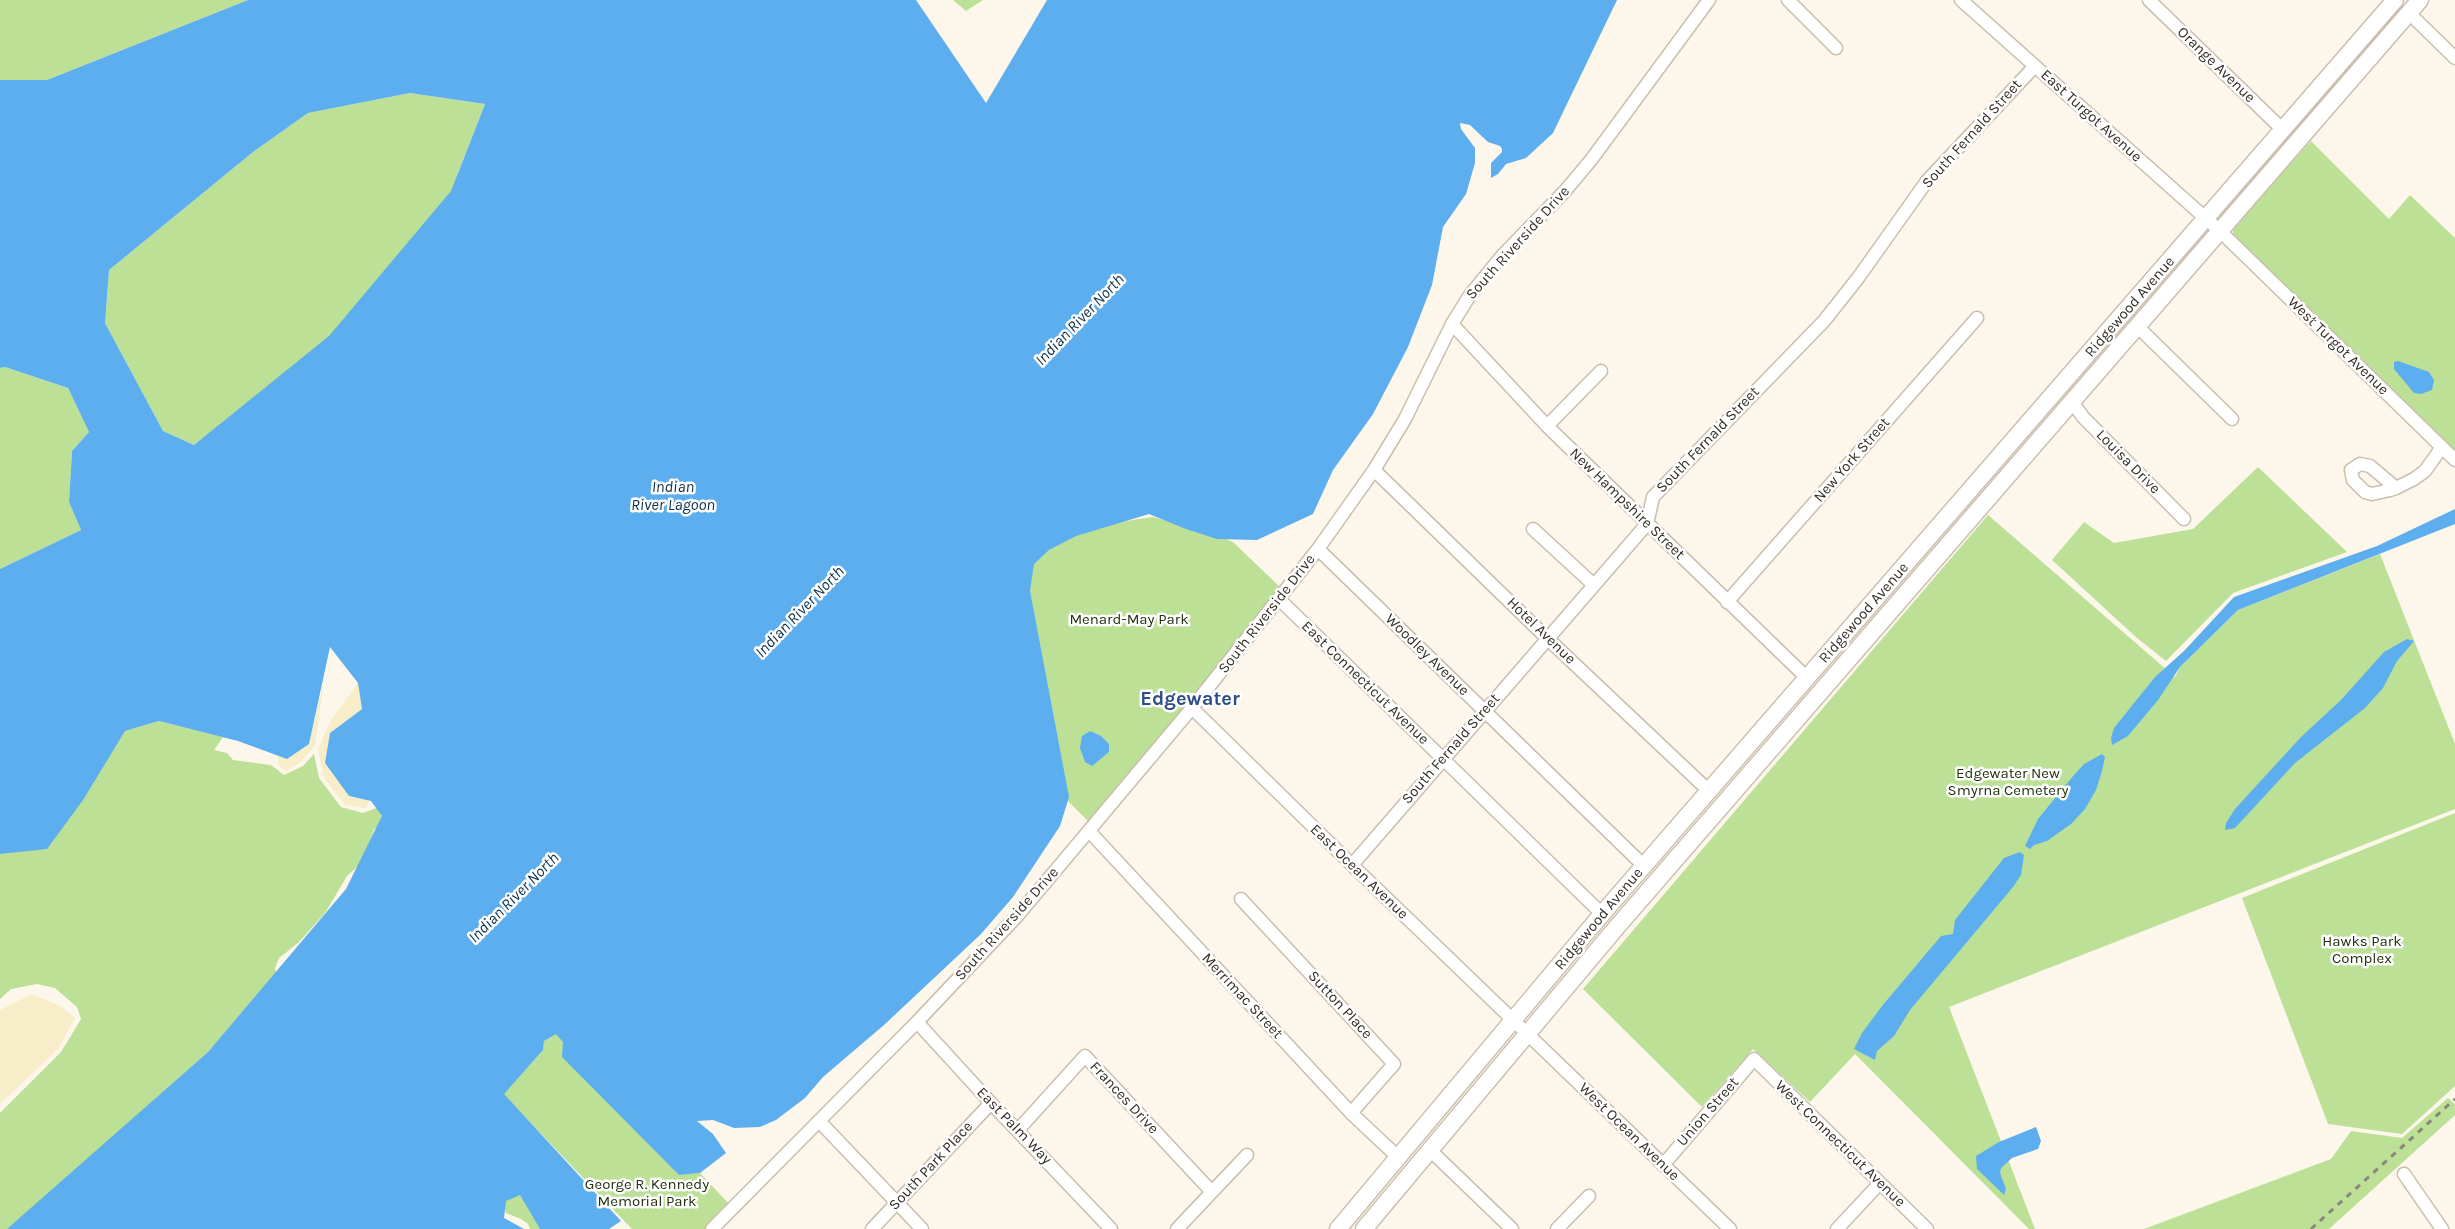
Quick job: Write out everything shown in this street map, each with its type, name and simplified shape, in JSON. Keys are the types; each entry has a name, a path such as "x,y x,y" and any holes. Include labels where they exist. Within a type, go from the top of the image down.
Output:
{"main road":[{"name":"Ridgewood Avenue","path":"1338,1229 1602,914 2283,130 2399,3 2420,0"},
{"name":"Ridgewood Avenue","path":"1364,1229 1616,928 2073,403 2366,62 2399,3"},
{"path":"2073,403 2070,393 2074,384 2120,330 2130,307"},
{"path":"1987,501 1994,480 2047,418 2052,409 2051,396"},
{"path":"1832,680 1831,669 1833,661 1899,584 1906,564"},
{"path":"1738,787 1740,771 1801,699 1805,689 1805,681"},
{"path":"1349,1229 1356,1219 1354,1211"}],"street":[{"name":"South Riverside Drive","path":"719,1227 1018,915 1192,708 1318,549 1374,470 1405,420 1452,324 1470,295 1502,256 1565,191 1591,160 1709,0"},
{"path":"1788,0 1836,48"},
{"name":"East Turgot Avenue","path":"1961,0 2221,232"},
{"name":"Orange Avenue","path":"2149,0 2283,130"},
{"path":"2399,3 2455,58"},
{"name":"South Fernald Street","path":"1352,865 1483,711 1548,640 1647,524 1653,497 1824,321 1858,278 1927,181 2034,66"},
{"name":"West Turgot Avenue","path":"2221,232 2455,460"},
{"name":"New York Street","path":"1727,602 1977,318"},
{"name":"New Hampshire Street","path":"1452,324 1547,426 1805,681"},
{"path":"2138,327 2232,419"},
{"path":"1547,426 1601,371"},
{"name":"Louisa Drive","path":"2073,403 2084,417 2184,519"},
{"path":"2396,488 2425,471 2442,447"},
{"name":"Hotel Avenue","path":"1374,470 1548,640 1709,791"},
{"path":"1533,529 1594,585"},
{"name":"Woodley Avenue","path":"1318,549 1644,866"},
{"name":"East Connecticut Avenue","path":"1279,599 1602,914"},
{"name":"East Ocean Avenue","path":"1192,708 1528,1034"},
{"name":"Merrimac Street","path":"1089,831 1350,1113 1399,1158"},
{"name":"Sutton Place","path":"1241,899 1394,1064 1350,1113"},
{"name":"East Palm Way","path":"917,1022 990,1103 1111,1229"},
{"name":"West Ocean Avenue","path":"1528,1034 1730,1229"},
{"name":"Frances Drive","path":"1018,1130 1084,1056 1211,1191"},
{"name":"Union Street","path":"1663,1165 1754,1059"},
{"name":"West Connecticut Avenue","path":"1754,1059 1927,1229"},
{"name":"South Park Place","path":"872,1229 990,1103"},
{"path":"819,1121 922,1229"},
{"path":"1431,1151 1512,1229"},
{"path":"1177,1229 1246,1155"},
{"path":"2404,1174 2442,1229"},
{"path":"1837,1229 1880,1183"},
{"path":"1557,1229 1589,1196"}],"green space":[{"path":"0,0 248,0 47,80 0,80"},
{"path":"953,0 983,0 966,11"},
{"path":"410,93 485,104 457,175 459,186 341,322 338,334 194,445 163,431 105,323 109,270 253,152 308,113"},
{"path":"2311,141 2389,219 2410,195 2455,238 2455,451 2233,237 2233,230 2240,219"},
{"path":"5,367 68,388 89,432 72,451 69,502 81,530 0,569 0,368"},
{"path":"2258,467 2347,552 2233,593 2166,661 2137,638 2052,560 2084,522 2114,543 2193,529"},
{"name":"Edgewater New Smyrna Cemetery","path":"1988,515 2175,677 2180,667 2238,610 2380,554 2455,744 2455,809 1949,1007 2035,1229 2029,1229 1855,1054 1810,1102 1753,1049 1702,1107 1583,989"},
{"name":"Menard-May Park","path":"1153,517 1212,533 1233,542 1282,589 1090,823 1063,796 1019,575 1065,530"},
{"path":"159,721 223,737 214,750 227,753 233,760 271,765 284,775 303,766 314,754 319,778 341,807 363,813 379,807 383,822 374,830 369,846 359,865 347,876 325,913 298,943 279,958 275,968 276,972 208,1052 138,1114 123,1130 8,1229 0,1229 0,1113 61,1052 81,1019 77,1007 55,988 37,984 11,989 0,999 0,854 47,848 125,731"},
{"name":"Hawks Park Complex","path":"2455,813 2455,1086 2402,1134 2328,1124 2242,898"},
{"name":"George R. Kennedy Memorial Park","path":"556,1033 679,1175 700,1173 731,1206 708,1229 632,1229 503,1094 543,1050 544,1041"},
{"path":"2448,1098 2455,1104 2455,1115 2329,1229 2144,1229 2331,1159 2351,1131 2402,1138"},
{"path":"518,1191 541,1229 530,1229 528,1224 521,1219 506,1213 503,1205 508,1194"}],"sand":[{"path":"324,679 315,745 300,763 285,771 279,765 278,756 286,758 309,744"},
{"path":"358,683 362,709 330,733 348,796 369,801 366,808 345,805 323,776 318,749 331,720"},
{"path":"32,994 58,1005 75,1018 58,1049 0,1104 0,1010"}],"water":[{"name":"Indian River Lagoon","path":"248,0 916,0 986,103 1047,0 1617,0 1553,133 1526,158 1506,164 1498,174 1491,178 1491,163 1502,152 1502,149 1500,146 1488,142 1470,125 1460,123 1461,129 1475,148 1475,163 1466,194 1443,227 1432,285 1408,347 1373,414 1333,470 1313,514 1257,540 1217,539 1149,514 1076,536 1049,550 1034,564 1030,591 1069,797 1060,826 1013,897 981,934 884,1025 823,1077 805,1098 776,1120 760,1127 734,1128 713,1120 697,1121 713,1134 726,1153 700,1173 679,1175 562,1057 563,1042 556,1034 544,1041 543,1050 504,1094 621,1221 609,1229 540,1229 520,1195 506,1201 504,1218 524,1229 7,1229 208,1052 346,889 382,816 371,801 349,796 325,763 330,733 362,709 358,683 330,647 309,744 287,759 238,741 159,721 125,731 83,800 47,849 0,854 0,569 81,530 69,502 72,451 89,432 68,388 5,367 0,368 0,80 47,80","holes":["410,93 485,104 451,191 329,336 194,445 163,431 105,323 109,270 253,152 308,113"]},
{"path":"2398,361 2429,372 2434,380 2432,390 2421,394 2414,393 2394,369 2394,362"},
{"path":"2455,509 2455,524 2238,610 2180,667 2158,700 2128,736 2112,745 2111,738 2114,728 2155,677 2184,651 2234,597 2377,546"},
{"path":"2407,639 2414,641 2397,661 2383,688 2365,708 2295,763 2235,828 2225,830 2226,823 2235,809 2301,737 2341,700 2384,652"},
{"path":"1090,731 1101,736 1109,744 1109,752 1092,766 1085,762 1080,748 1082,736"},
{"path":"2102,754 2105,757 2102,771 2096,790 2085,809 2071,824 2047,841 2034,845 2030,849 2025,846 2038,819 2074,775 2084,764"},
{"path":"2020,852 2024,855 2021,875 2013,887 1910,1010 1894,1036 1877,1051 1875,1060 1854,1049 1862,1033 1882,1006 1941,936 1953,934 1955,920 2004,858"},
{"path":"2036,1127 2041,1141 2038,1149 2012,1158 2001,1168 2000,1173 2006,1189 2004,1195 1977,1169 1976,1156 1999,1142"}],"railway":[{"path":"2311,1229 2455,1099"}],"district":[{"name":"Edgewater","path":"1190,699"}],"water label":[{"name":"Indian River North","path":"1080,320"},
{"name":"Indian River North","path":"800,612"},
{"name":"Indian River North","path":"514,898"}]}
